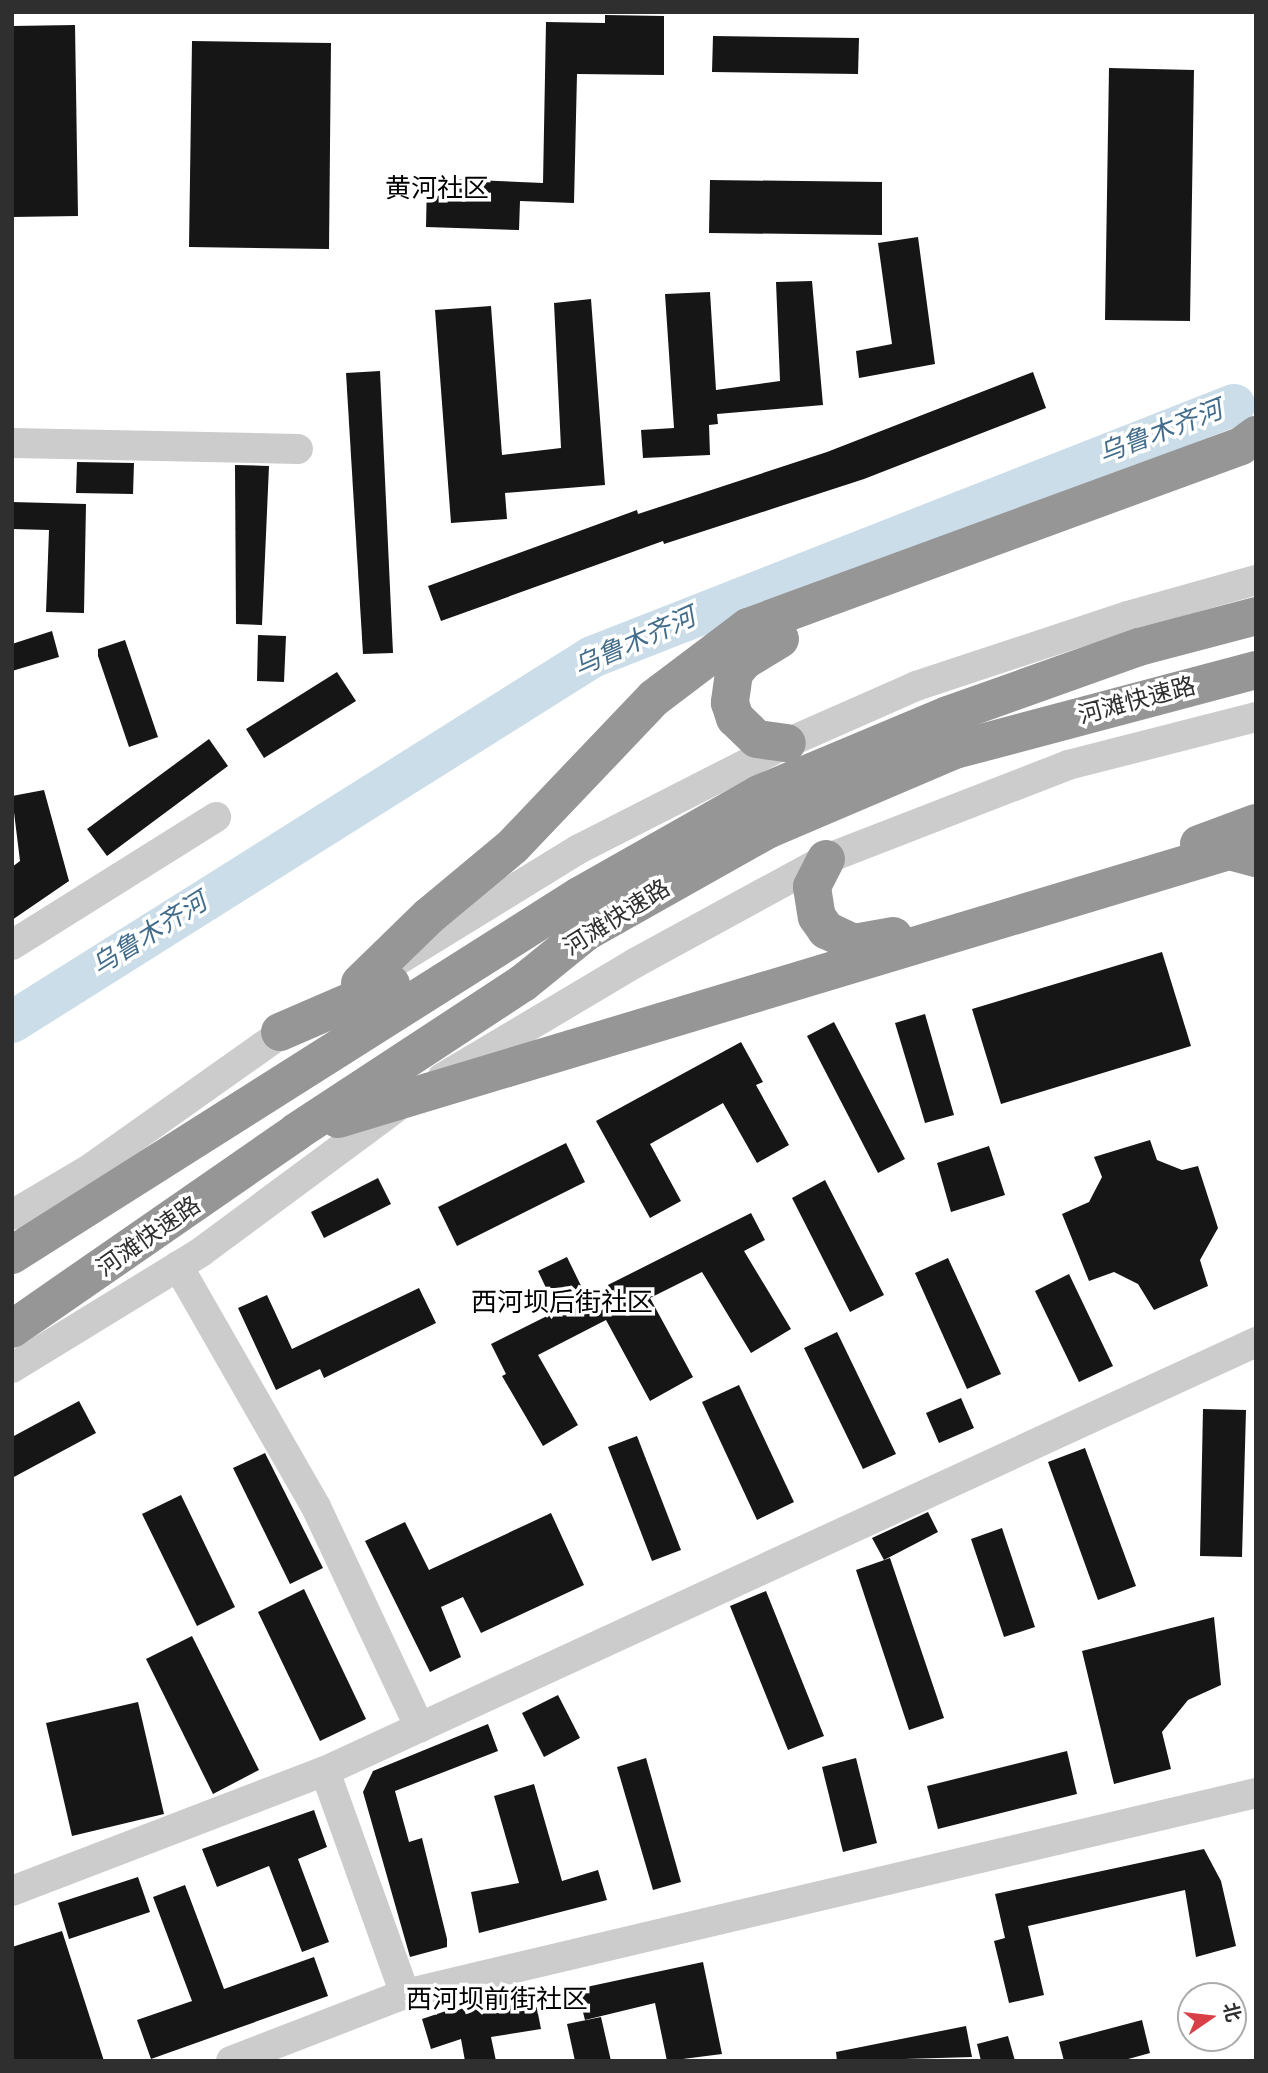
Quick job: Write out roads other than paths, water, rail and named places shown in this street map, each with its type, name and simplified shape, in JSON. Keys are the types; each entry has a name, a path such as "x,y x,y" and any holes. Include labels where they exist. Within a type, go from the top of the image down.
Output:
{"highway":[{"path":"360,984 429,916 513,846 654,698 748,627 1241,446 1256,435"},
{"path":"787,743 764,741 744,730 735,718 730,688 744,660 804,624 1224,475 1256,471"},
{"name":"河滩快速路","path":"12,1255 550,915 759,794 948,715 1114,656 1256,616"},
{"name":"河滩快速路","path":"12,1329 296,1132 523,984 586,932 766,830 955,750 1256,670"},
{"path":"826,859 812,887 817,917 839,939 870,943 1242,831 1256,823"},
{"path":"296,1132 1229,851 1256,858"},
{"path":"280,1032 550,915"}],"street":[{"path":"12,443 298,449"},
{"path":"12,1214 90,1168 280,1032 579,849 787,743 916,686 1128,616 1256,580"},
{"path":"12,1368 178,1266 408,1098 635,963 826,859 1068,765 1256,717"},
{"path":"12,945 216,817"},
{"path":"178,1266 316,1507 420,1728"},
{"path":"12,1891 325,1771 1256,1342"},
{"path":"325,1771 405,1994"},
{"path":"231,2061 405,1994 1256,1793"}],"waterway":[{"name":"乌鲁木齐河","path":"12,1022 592,657 1234,405"}],"district":[{"name":"黄河社区","path":"437,190"},
{"name":"西河坝后街社区","path":"562,1304"},
{"name":"西河坝前街社区","path":"497,2001"}]}
